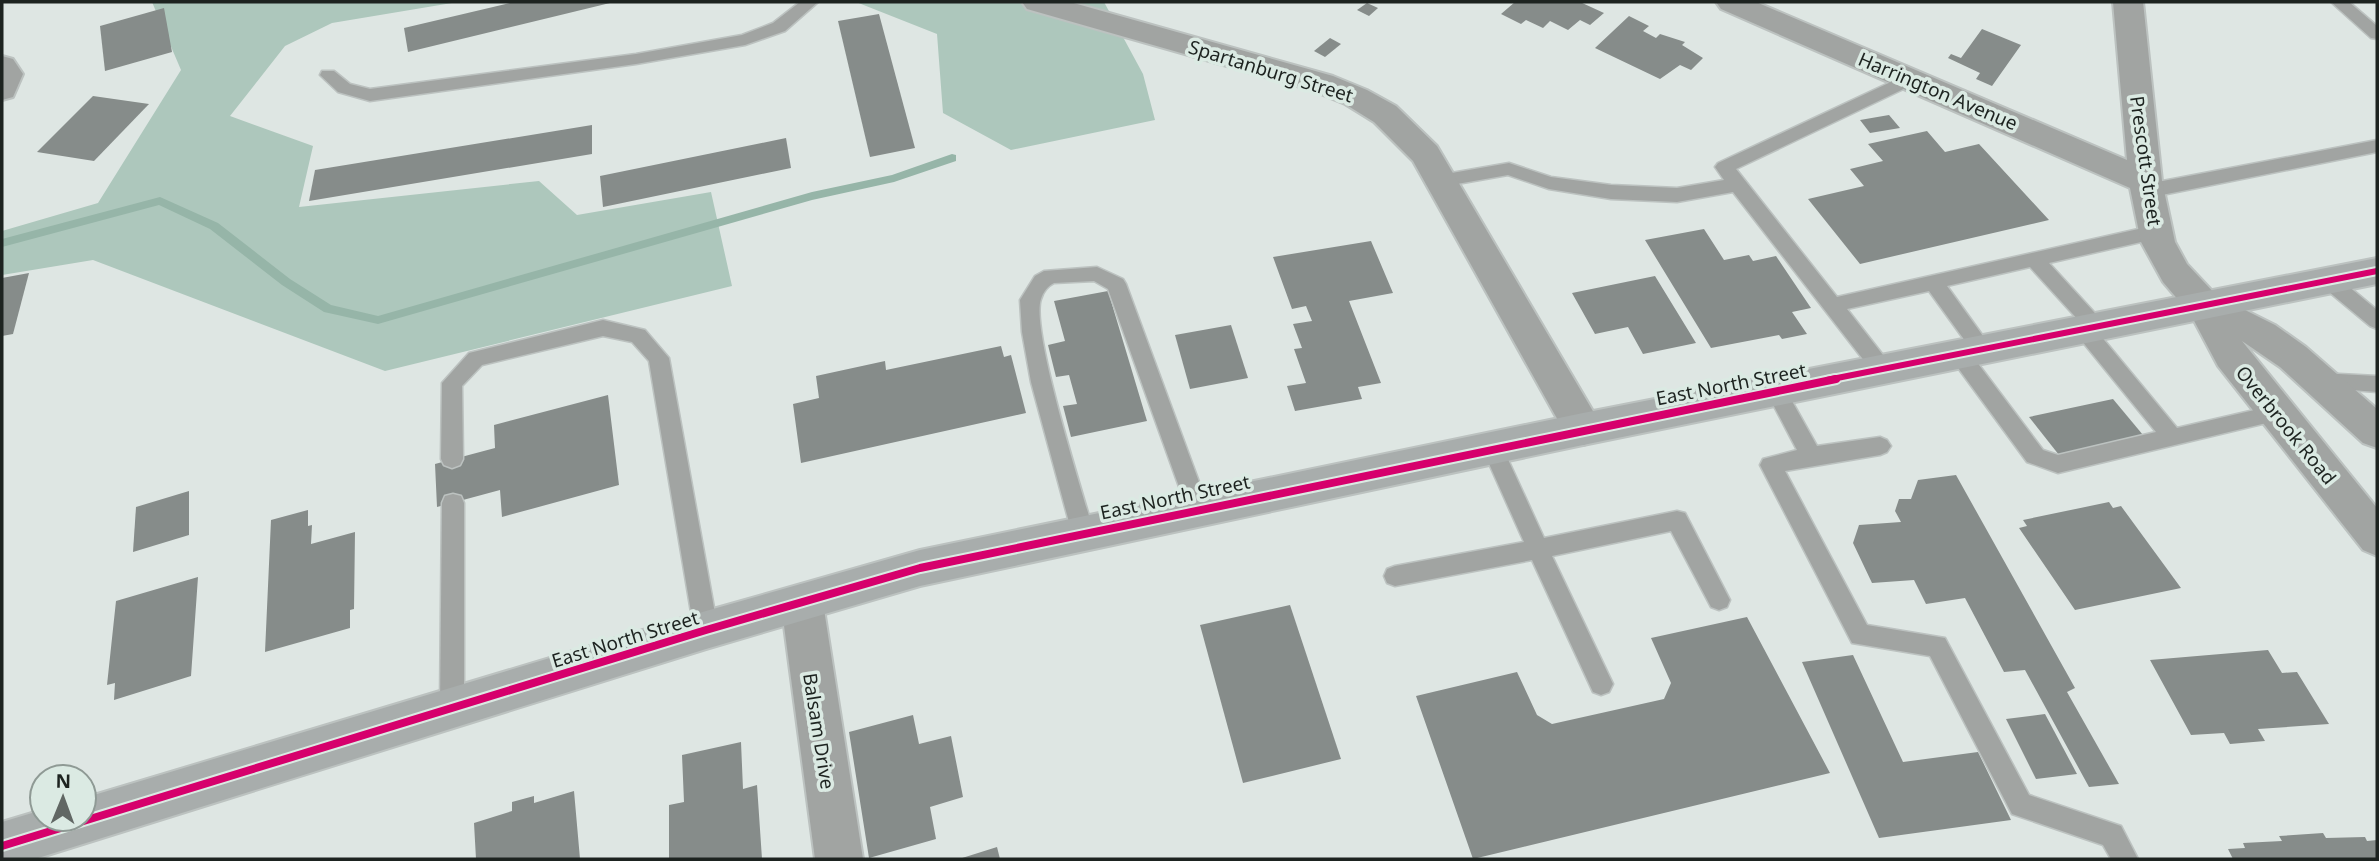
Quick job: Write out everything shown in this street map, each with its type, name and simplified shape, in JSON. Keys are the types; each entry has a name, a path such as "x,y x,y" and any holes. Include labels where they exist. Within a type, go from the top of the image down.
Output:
{"main road":[{"name":"East North Street","path":"2,846 706,630 920,568 1583,429 2377,271"}],"street":[{"name":"Spartanburg Street","path":"1037,2 1322,83 1356,97 1384,114 1408,134 1425,154 1583,429"},
{"name":"Harrington Avenue","path":"1731,2 1910,79 2146,186"},
{"name":"Prescott Street","path":"2128,2 2146,186 2156,233 2175,273 2204,306"},
{"path":"2,66 7,74 2,90"},
{"path":"2204,306 2252,328 2319,381 2377,432"},
{"name":"Overbrook Road","path":"2204,306 2231,356 2377,538"},
{"name":"Balsam Drive","path":"802,603 839,859"}],"lane":[{"path":"328,75 344,88 370,95 635,58 745,40 779,27 810,2"},
{"path":"2339,2 2377,34"},
{"path":"1882,370 1724,167 1910,79"},
{"path":"2146,186 2377,146"},
{"path":"1440,181 1508,169 1549,183 1611,192 1677,195 1738,184"},
{"path":"1833,305 2156,233"},
{"path":"2035,260 2172,437"},
{"path":"1083,533 1041,383 1032,332 1030,300 1042,281 1051,276 1097,274 1116,284 1198,509"},
{"path":"2329,281 2377,321"},
{"path":"1934,283 1971,352 2035,456 2058,464 2276,413"},
{"path":"452,460 452,383 476,359 603,328 638,335 659,358 706,630"},
{"path":"2319,381 2377,384"},
{"path":"1776,391 1811,456"},
{"path":"1880,446 1771,465 1860,635 1937,646 2021,805 2112,835 2125,859"},
{"path":"1493,448 1601,684"},
{"path":"452,708 453,503"},
{"path":"1395,576 1677,520 1719,600"}],"green space":[{"path":"152,2 458,2 332,23 285,46 230,116 313,146 299,207 539,181 577,215 711,192 732,286 385,371 93,260 2,275 2,231 98,203 181,70"},
{"path":"856,2 1104,2 1143,74 1155,120 1011,150 943,113 937,34"}],"building":[{"path":"514,2 610,3 408,52 404,28"},
{"path":"1515,2 1580,2 1604,13 1590,25 1580,20 1568,30 1550,21 1543,28 1526,20 1521,24 1501,14"},
{"path":"1367,3 1378,8 1369,16 1357,10"},
{"path":"164,8 172,52 105,71 100,26"},
{"path":"879,14 915,148 870,157 838,21"},
{"path":"1629,16 1649,26 1643,31 1656,38 1660,34 1685,42 1682,45 1703,58 1691,70 1680,65 1660,79 1595,48"},
{"path":"1982,29 2021,45 1992,86 1976,79 1980,73 1948,58 1951,54 1961,58"},
{"path":"1330,38 1341,44 1325,57 1314,51"},
{"path":"93,96 149,104 94,161 37,152"},
{"path":"1889,115 1900,128 1870,133 1860,120"},
{"path":"592,125 592,154 309,201 315,170"},
{"path":"1927,131 1945,152 1979,144 2049,220 1860,264 1808,199 1864,186 1850,169 1883,161 1868,144"},
{"path":"786,138 791,168 603,207 600,176"},
{"path":"1704,229 1724,260 1749,255 1753,261 1776,256 1811,308 1792,312 1807,334 1782,339 1779,335 1711,348 1645,240"},
{"path":"1371,241 1393,293 1349,301 1381,383 1358,387 1362,399 1295,411 1287,386 1306,383 1294,349 1302,348 1293,324 1312,321 1306,306 1292,309 1273,257"},
{"path":"29,273 13,334 2,336 2,278"},
{"path":"1655,276 1696,343 1643,354 1628,327 1595,334 1572,293"},
{"path":"1108,291 1147,421 1071,437 1063,406 1077,404 1069,375 1056,377 1048,345 1065,341 1054,301"},
{"path":"1231,325 1248,378 1190,389 1175,335"},
{"path":"1001,346 1004,357 1011,355 1026,413 801,463 793,404 819,398 816,376 885,361 886,370"},
{"path":"608,395 619,485 502,517 500,490 437,507 435,464 495,448 494,425"},
{"path":"2113,399 2143,435 2059,455 2029,417"},
{"path":"1956,475 2075,688 2067,692 2119,784 2089,787 2025,670 2004,672 1965,598 1926,604 1914,580 1872,583 1853,543 1859,525 1901,522 1895,511 1899,499 1911,499 1918,480"},
{"path":"189,491 189,535 133,552 136,507"},
{"path":"2109,502 2113,508 2121,506 2181,588 2075,610 2019,528 2027,526 2023,520"},
{"path":"308,510 308,526 312,525 311,544 355,532 354,609 350,610 350,628 265,652 271,520"},
{"path":"198,577 191,676 114,700 115,683 107,685 116,601"},
{"path":"1290,605 1341,759 1243,783 1200,625"},
{"path":"1747,617 1830,773 1473,859 1416,696 1517,672 1537,715 1552,724 1664,699 1671,683 1651,638"},
{"path":"2268,650 2282,673 2297,672 2329,724 2258,729 2265,741 2230,744 2224,733 2191,735 2150,660"},
{"path":"1853,655 1903,762 1978,752 2011,820 1879,838 1802,662"},
{"path":"2045,714 2077,774 2036,779 2006,719"},
{"path":"913,715 919,744 951,736 963,797 930,807 936,839 869,858 849,732"},
{"path":"741,742 743,789 757,785 762,859 669,859 669,805 684,802 682,755"},
{"path":"574,791 580,859 476,859 474,823 512,811 512,802 534,796 534,803"},
{"path":"2323,833 2326,838 2365,837 2367,841 2377,840 2377,859 2233,859 2228,849 2245,848 2243,843 2282,841 2279,836"},
{"path":"997,847 1000,859 959,859"}],"waterway":[{"path":"2,243 160,201 214,226 286,282 328,309 378,320 812,196 894,178 952,158"}],"cycle path":[{"path":"2,846 706,630 920,568 1583,429 2377,271"}]}
